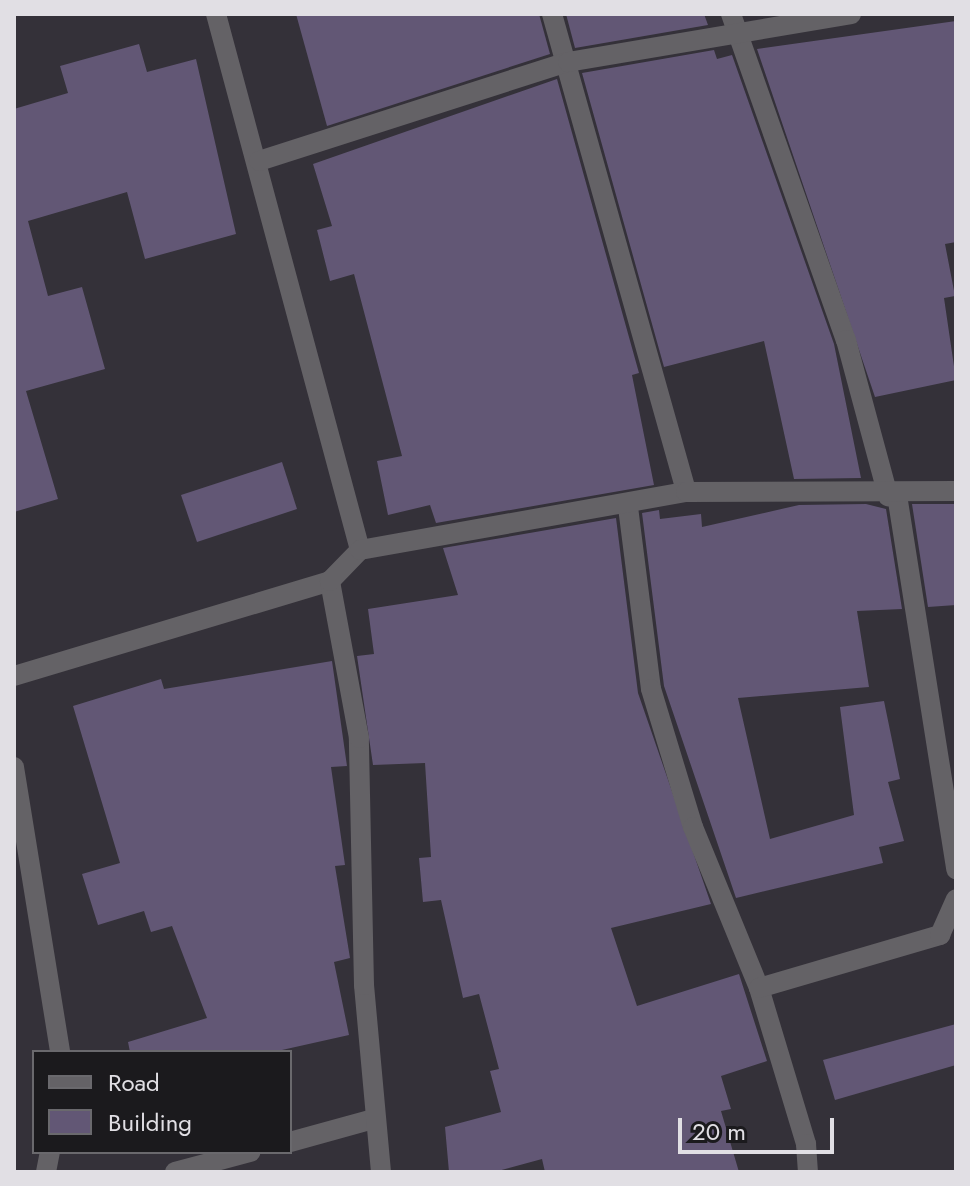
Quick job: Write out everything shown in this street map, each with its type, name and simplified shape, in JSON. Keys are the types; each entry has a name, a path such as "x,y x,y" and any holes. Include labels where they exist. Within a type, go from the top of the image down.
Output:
{"street":[{"path":"216,14 259,161 360,550"},
{"path":"552,14 568,62 686,492"},
{"path":"259,161 568,62 733,22 851,14"},
{"path":"733,22 846,340 892,495 950,790 956,869"},
{"path":"14,676 330,581 360,550 628,507 686,492 892,495 956,491"},
{"path":"628,507 651,689 693,827 759,988 806,1144 808,1172"},
{"path":"330,581 359,738 373,1119 381,1172"},
{"path":"14,767 60,1050"},
{"path":"759,988 940,935 956,899"},
{"path":"292,1141 373,1119"},
{"path":"175,1172 242,1154"}],"building":[{"path":"296,14 539,14 550,54 327,126"},
{"path":"566,14 704,14 708,25 575,48"},
{"path":"956,21 956,242 945,244 955,296 944,298 956,380 875,397 757,49"},
{"path":"139,44 147,72 196,59 236,234 145,259 127,192 28,221 48,296 82,287 105,369 26,391 58,499 14,512 14,109 68,93 60,66"},
{"path":"714,50 717,59 732,55 834,344 861,478 794,479 764,341 664,367 582,73"},
{"path":"557,79 639,373 632,375 654,485 436,523 430,505 388,515 377,461 402,456 354,274 330,281 317,230 332,226 313,164"},
{"path":"282,462 297,509 197,542 181,495"},
{"path":"866,504 886,509 902,609 857,611 869,687 738,698 770,839 854,815 840,707 884,701 900,779 888,782 904,841 879,847 883,863 736,898 664,686 642,513 659,510 660,519 701,514 702,527 799,505"},
{"path":"912,504 956,504 956,605 928,607"},
{"path":"616,518 638,693 711,904 611,928 637,1006 739,974 767,1061 721,1076 731,1109 721,1111 739,1172 545,1172 542,1159 494,1172 449,1172 445,1127 501,1112 490,1071 499,1069 479,994 463,998 441,900 423,902 419,858 431,857 425,763 373,765 357,656 374,654 368,609 458,595 443,548"},
{"path":"332,661 347,766 331,767 345,865 335,866 350,958 334,962 349,1035 282,1050 130,1050 128,1042 207,1018 172,926 151,932 144,911 98,925 82,874 120,863 73,706 161,679 164,689"},
{"path":"956,1024 956,1065 835,1100 823,1060"}]}
